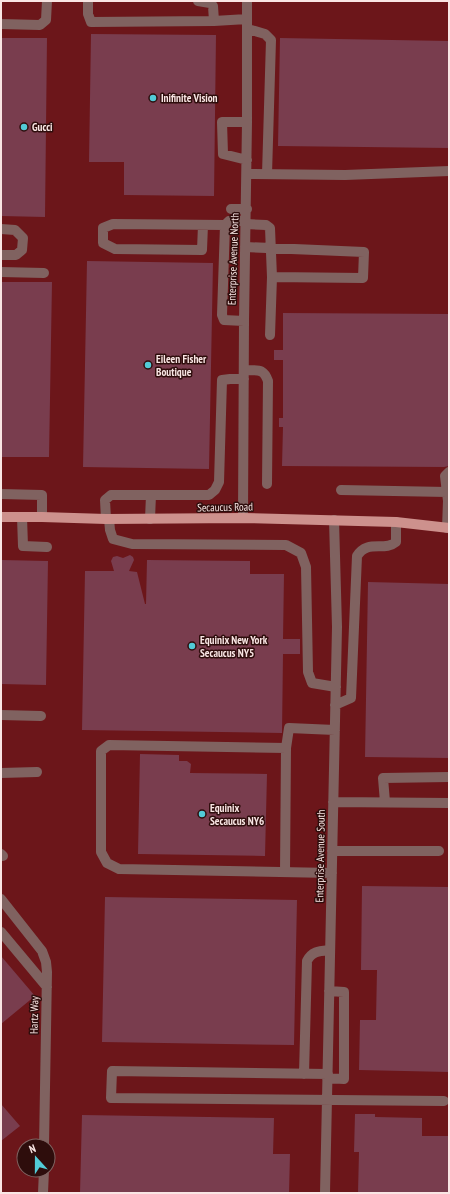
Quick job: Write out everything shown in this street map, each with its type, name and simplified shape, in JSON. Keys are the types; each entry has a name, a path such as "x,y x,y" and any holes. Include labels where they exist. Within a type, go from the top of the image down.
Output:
{"main road":[{"name":"Secaucus Road","path":"1,517 42,516 108,519 184,520 243,518 334,520 396,522 448,528"}],"street":[{"path":"1,24 40,25 46,20 47,1"},
{"path":"88,1 88,14 91,22 214,21 248,24 265,34 271,40 267,174"},
{"path":"198,1 210,3 213,6 214,21"},
{"name":"Enterprise Avenue North","path":"243,518 244,321 248,122 247,1"},
{"path":"247,160 223,154 222,122 248,122"},
{"path":"247,174 345,175 449,171"},
{"path":"231,209 247,209"},
{"path":"244,321 224,320 222,315 225,226 228,221 266,225 270,228 272,277 270,336"},
{"path":"203,225 202,250 115,249 103,243 103,228 113,224 203,225 225,226"},
{"path":"1,229 15,230 23,238 22,250 16,255 1,255"},
{"path":"246,247 364,252 363,278 272,277"},
{"path":"1,272 44,273"},
{"path":"267,484 268,381 265,374 262,372 222,380 219,482 214,490 209,495 111,495 105,500 110,530 113,539 132,544 286,545 301,553 306,567 308,672 312,683 336,687"},
{"path":"448,528 445,476 449,472"},
{"path":"341,490 447,492"},
{"path":"1,494 42,495 42,516"},
{"path":"150,519 151,495"},
{"path":"22,517 23,546 47,547"},
{"name":"Enterprise Avenue South","path":"325,1193 337,627 334,520"},
{"path":"335,704 351,698 357,556 364,548 373,546 391,546 394,544 396,542 396,522"},
{"path":"337,627 354,626"},
{"path":"1,715 41,716"},
{"path":"286,872 286,748 289,728 335,730"},
{"path":"286,748 109,745 100,751 101,852 107,863 119,869 332,873"},
{"path":"1,773 37,772"},
{"path":"385,802 383,778 449,777"},
{"path":"333,802 449,803"},
{"path":"332,851 439,851"},
{"name":"Hartz Way","path":"1,899 44,954 47,967 44,1138"},
{"path":"1,932 47,987"},
{"path":"304,1074 307,961 315,952 330,950"},
{"path":"329,991 344,992 344,1079 304,1074 112,1070 111,1098 444,1101"},
{"path":"43,1193 44,1178"}],"shaded area":[{"path":"1,1 449,1 449,1193 1,1193"}],"building":[{"name":"Inifinite Vision","path":"91,34 216,35 214,196 124,195 124,162 89,162"},
{"name":"Gucci","path":"1,38 47,38 45,217 1,216"},
{"path":"280,38 449,41 449,148 278,146"},
{"name":"Eileen Fisher Boutique","path":"87,261 213,263 209,469 83,467"},
{"path":"1,282 52,282 49,457 1,457"},
{"path":"283,313 449,314 449,466 282,466 283,427 279,427 279,418 283,418 283,360 274,360 274,350 283,350"},
{"name":"Equinix New York Secaucus NY5","path":"130,555 134,560 129,571 137,572 145,604 147,560 250,561 250,574 284,574 283,639 300,639 300,654 283,654 282,733 82,730 85,571 114,571 111,561 113,557 117,556 123,558"},
{"path":"1,560 48,561 46,685 1,684"},
{"path":"368,582 449,584 449,758 365,757"},
{"name":"Equinix Secaucus NY6","path":"140,754 179,755 179,761 187,761 191,764 190,773 267,774 265,856 138,854"},
{"path":"362,886 449,887 449,1072 359,1070 360,1020 376,1020 377,970 361,970"},
{"path":"105,897 297,900 294,1045 102,1042"},
{"path":"1,956 35,996 1,1024"},
{"path":"1,1104 20,1126 1,1141"},
{"path":"355,1114 375,1114 375,1117 422,1118 422,1136 449,1136 449,1193 358,1193 359,1152 354,1152"},
{"path":"82,1115 274,1118 273,1154 290,1154 289,1193 80,1193"}],"place":[{"name":"Inifinite Vision","path":"153,98"},
{"name":"Gucci","path":"24,127"},
{"name":"Eileen Fisher Boutique","path":"148,365"},
{"name":"Equinix New York Secaucus NY5","path":"192,646"},
{"name":"Equinix Secaucus NY6","path":"202,814"}]}
